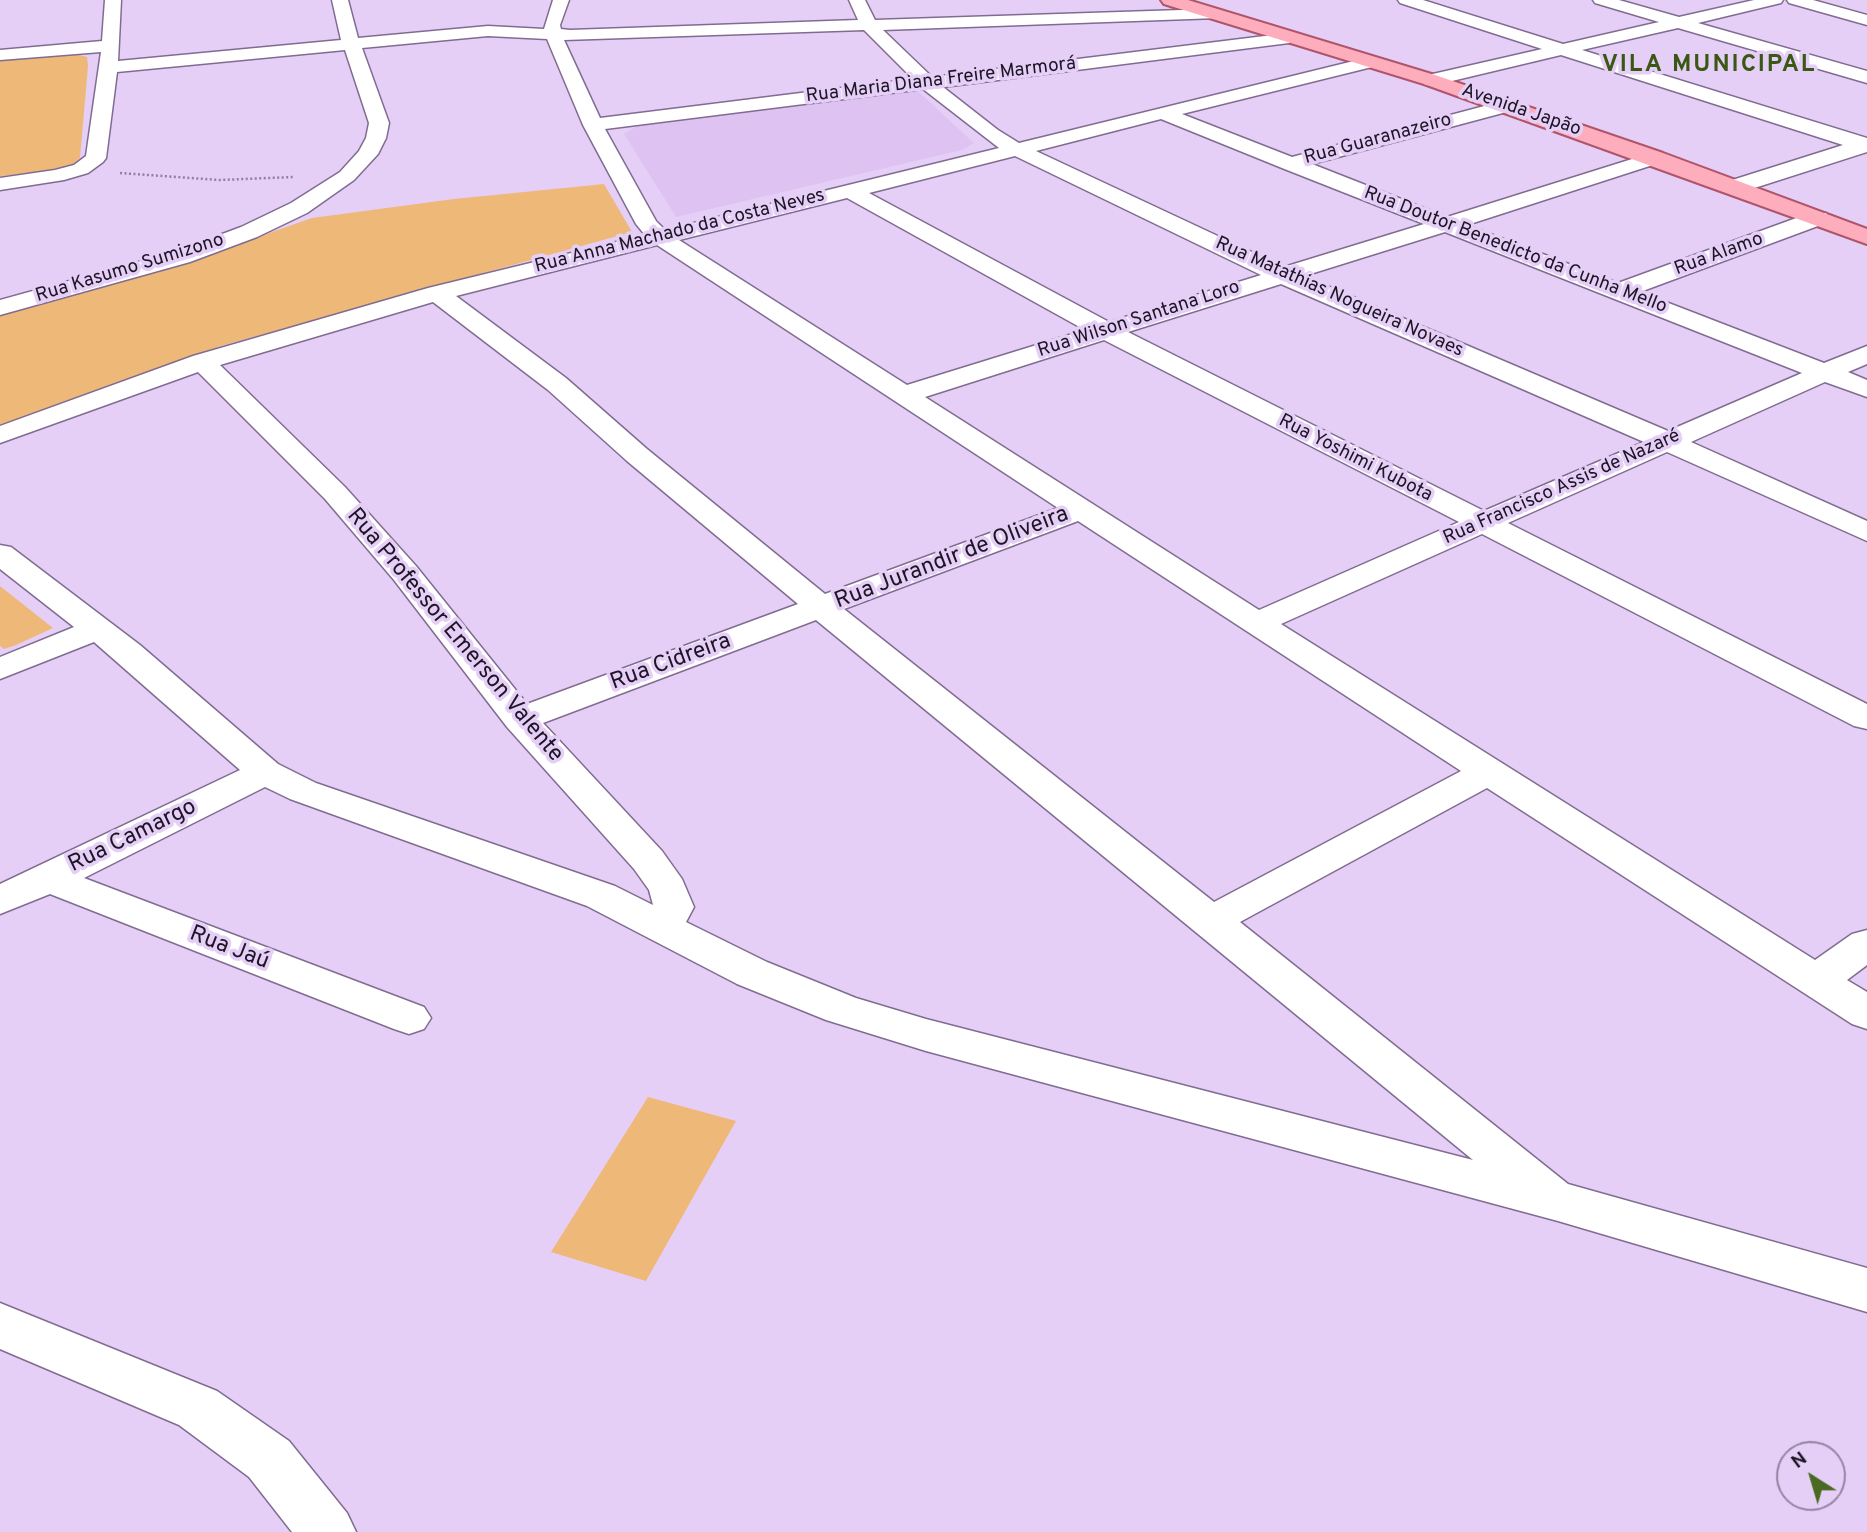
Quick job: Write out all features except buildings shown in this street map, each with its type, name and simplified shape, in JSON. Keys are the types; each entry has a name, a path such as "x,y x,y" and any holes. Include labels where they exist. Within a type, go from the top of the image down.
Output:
{"main road":[{"name":"Avenida Japão","path":"1170,0 1432,80 1655,158 1867,237"}],"street":[{"path":"0,184 57,176 81,169 96,158 109,67 113,0"},
{"name":"Rua Kasumo Sumizono","path":"0,308 193,253 248,232 299,208 347,176 368,154 376,138 379,123 351,43 340,0"},
{"path":"561,0 552,25 553,34 593,125 647,224 659,237 1867,1013"},
{"name":"Rua Matathias Nogueira Novaes","path":"856,0 869,26 927,83 990,134 1014,148 1282,275 1867,532"},
{"path":"1406,0 1866,145"},
{"path":"1601,0 1867,77"},
{"path":"1432,80 1775,0"},
{"path":"1795,0 1867,20"},
{"path":"109,67 488,31 553,34 1212,14"},
{"name":"Rua Maria Diana Freire Marmorá","path":"593,125 1289,37"},
{"path":"0,55 110,46"},
{"name":"Rua Anna Machado da Costa Neves","path":"0,435 202,362 437,293 1370,62"},
{"name":"Rua Guaranazeiro","path":"1289,164 1507,106"},
{"name":"Rua Doutor Benedicto da Cunha Mello","path":"1162,113 1867,389"},
{"path":"1734,187 1866,145"},
{"name":"Rua Wilson Santana Loro","path":"905,395 1655,158"},
{"name":"Rua Yoshimi Kubota","path":"848,190 1104,330 1867,718"},
{"name":"Rua Alamo","path":"1619,291 1818,218"},
{"path":"437,293 556,384 822,608 1558,1201"},
{"name":"Rua Francisco Assis de Nazaré","path":"1258,622 1867,354"},
{"name":"Rua Professor Emerson Valente","path":"202,362 335,493 405,573 520,719 648,860 668,888 674,907 663,926"},
{"name":"Rua Jurandir de Oliveira","path":"822,608 1083,509"},
{"path":"0,554 128,652 264,772 303,792 601,896 752,974 841,1009 877,1020 1558,1201 1867,1290"},
{"name":"Rua Cidreira","path":"520,719 822,608"},
{"path":"0,669 97,629"},
{"name":"Rua Camargo","path":"0,900 49,879 264,772"},
{"path":"1210,921 1488,772"},
{"name":"Rua Jaú","path":"49,879 410,1018"},
{"path":"1817,980 1867,944"},
{"path":"0,1325 198,1408 268,1459 327,1532"}],"path":[{"path":"81,169 219,180 347,176"}],"shaded area":[{"path":"71,53 87,57 88,66 80,158 73,164 42,172 0,176 0,59"},
{"path":"912,90 920,93 974,143 962,150 676,217 624,134 637,126"},
{"path":"604,184 632,232 224,345 0,425 0,316 158,272 312,218 454,199"},
{"path":"0,586 53,628 16,645 4,649 0,646"},
{"path":"648,1097 736,1121 646,1281 551,1252"}],"district":[{"name":"VILA MUNICIPAL","path":"1709,66"}]}
